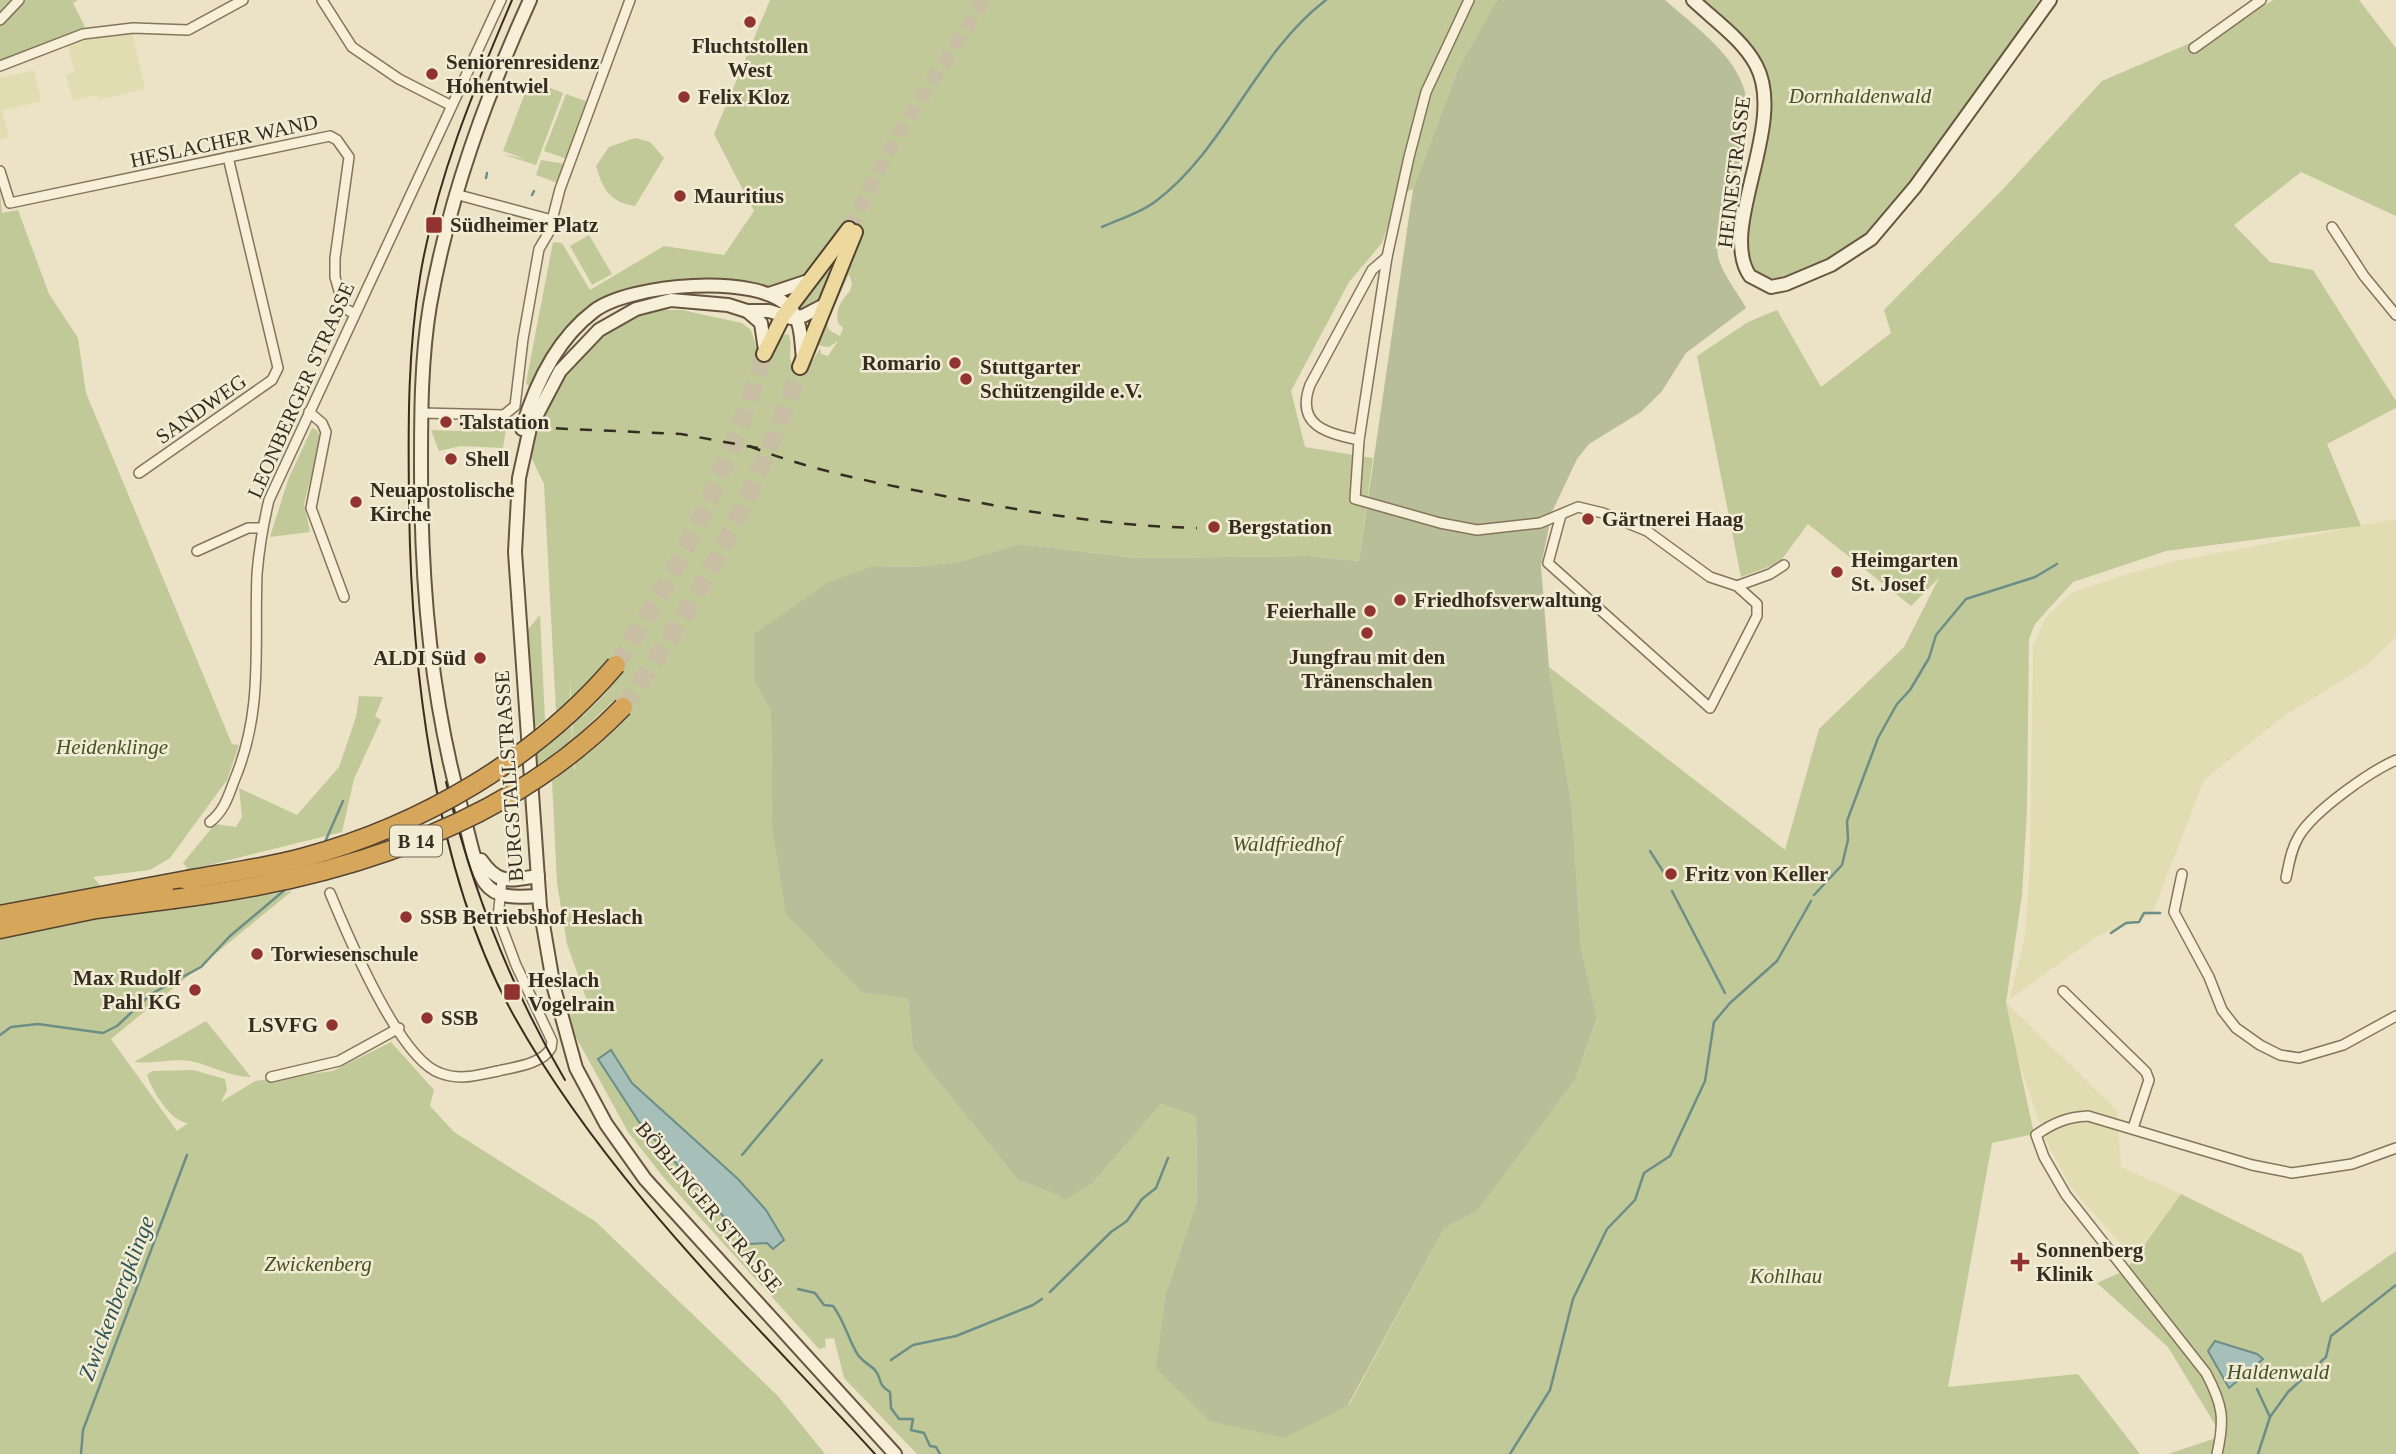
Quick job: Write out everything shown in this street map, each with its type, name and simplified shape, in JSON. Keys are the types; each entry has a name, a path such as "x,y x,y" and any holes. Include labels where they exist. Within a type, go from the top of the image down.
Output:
{"highway":[{"name":"B 14","path":"0,915 300,859 371,834 429,809 488,775 536,742 594,691 616,665"},
{"name":"B 14","path":"0,929 85,911 316,875 393,850 483,809 558,763 599,731 623,706"}],"main road":[{"path":"530,0 483,110 444,232 426,333 421,413 421,522 430,652 446,751 484,883 500,894 539,896"},
{"name":"HEINESTRASSE","path":"1693,0 1745,49 1761,77 1763,124 1741,252 1750,276 1771,287 1786,285 1831,265 1871,239 1916,187 2050,0"},
{"path":"764,352 812,280 852,231 802,363"},
{"path":"768,294 812,280"},
{"name":"BURGSTALLSTRASSE","path":"566,1028 554,988 539,896 511,502 514,457 531,401 558,351 587,317 611,301 660,288 699,286 768,294 789,314"},
{"name":"BURGSTALLSTRASSE","path":"514,518 521,459 534,418 560,371 590,338 618,318 659,301 690,300 747,311 789,314"},
{"path":"789,314 825,304"},
{"path":"747,311 761,323 764,352"},
{"path":"789,314 802,363"},
{"path":"474,849 489,870 502,880 538,876"},
{"name":"BÖBLINGER STRASSE","path":"566,1028 570,1051 583,1084 630,1160 671,1209 895,1454"},
{"name":"BÖBLINGER STRASSE","path":"566,1028 600,1100 639,1160 692,1224 903,1454"}],"street":[{"path":"0,20 19,0"},
{"path":"0,66 93,32 195,28 243,0"},
{"path":"323,0 352,47 399,79 450,105 501,0"},
{"path":"421,413 509,415 515,406 523,339 540,249 630,0"},
{"path":"1469,0 1426,92 1387,257 1359,440 1355,499 1440,523 1477,530 1514,527 1561,515 1578,507 1626,521 1647,531 1710,577 1737,586 1757,604 1757,616 1710,708 1548,563 1561,515"},
{"path":"2194,48 2262,0"},
{"name":"LEONBERGER STRASSE","path":"210,822 221,813 234,782 252,719 258,666 257,574 262,528 279,472 450,105"},
{"name":"HESLACHER WAND","path":"0,171 10,203 323,135 337,140 345,149 348,169 339,221 335,277 344,308 353,313"},
{"name":"SANDWEG","path":"139,473 272,380 278,368 228,157"},
{"path":"455,194 552,220"},
{"path":"2332,226 2364,276 2396,315"},
{"path":"1359,440 1324,432 1312,421 1305,402 1310,385 1372,270 1387,257"},
{"path":"309,412 322,423 326,432 311,508 344,597"},
{"path":"197,551 248,528 262,528"},
{"path":"1737,586 1770,574 1784,565"},
{"path":"2286,878 2292,851 2303,830 2365,776 2396,760"},
{"path":"2182,874 2174,912 2209,977 2222,1010 2236,1028 2260,1045 2280,1055 2299,1058 2343,1045 2396,1016"},
{"path":"330,893 370,980 409,1047 428,1067 463,1078 533,1061 549,1053 552,1041 508,946 498,916 502,880"},
{"path":"2063,991 2146,1072 2149,1080 2133,1128"},
{"path":"271,1076 339,1061 399,1028"},
{"path":"2217,1454 2223,1428 2221,1402 2206,1373 2066,1195 2044,1157 2036,1135 2052,1124 2070,1117 2088,1116 2252,1165 2292,1173 2352,1164 2396,1148"}],"shaded area":[{"path":"132,32 145,89 98,100 97,95 73,101 66,75 75,72 67,44 85,36"},
{"path":"34,70 41,101 2,111 9,137 0,140 0,78"},
{"path":"2396,519 2396,637 2367,665 2284,716 2204,780 2152,914 2097,936 2009,1000 2025,936 2030,865 2033,645 2047,616 2073,592 2171,562"},
{"path":"2006,1003 2117,1110 2121,1167 2181,1194 2133,1258 2070,1186 2044,1137 2017,1055"}],"green space":[{"path":"0,0 78,0 73,3 85,27 0,62"},
{"name":"Kohlhau","path":"770,0 1497,0 1458,69 1413,189 1398,195 1382,243 1349,282 1291,391 1305,447 1373,458 1359,561 1309,556 1135,558 1020,544 962,561 918,567 873,566 754,680 771,712 772,826 863,993 908,999 913,1050 1018,1180 1060,1196 1064,1201 1092,1184 1161,1104 1196,1116 1197,1200 1166,1293 1349,1405 1444,1229 1478,1210 1575,1080 1597,1020 1581,948 1572,808 1549,667 1785,850 1819,729 1904,647 1939,578 1911,606 1808,524 1779,563 1741,577 1697,356 1748,322 1777,310 1821,387 1891,333 1884,310 2005,187 2102,81 2188,44 2274,0 2359,0 2396,48 2396,216 2301,172 2234,225 2270,262 2313,270 2396,401 2396,408 2327,444 2361,526 2166,551 2073,582 2035,624 2029,639 2027,810 2022,895 2006,1003 2034,1134 1992,1143 1948,1387 2078,1374 2140,1454 917,1454 844,1378 834,1338 825,1339 826,1347 819,1349 664,1178 628,1132 576,1037 568,1015 590,1009 567,944 557,883 552,781 573,765 575,771 573,740 537,765 535,754 571,725 573,739 570,678 570,700 556,711 544,484 529,453 532,434 558,383 583,349 635,317 661,310 682,310 742,323 751,330 758,352 769,355 784,335 788,334 792,364 802,368 810,365 820,348 821,354 828,356 838,341 829,347 814,345 847,263 852,264 858,247 859,232 845,226 813,266 795,280 781,285 752,288 705,283 659,285 613,295 595,304 565,330 531,388 526,383 553,242 562,243 590,290 664,246 724,255 754,211 714,134","holes":["849,274 852,284 850,291 837,313 838,323 843,328 840,336 829,330 827,322","610,658 614,658 612,683 583,716 581,690","619,701 624,710 620,725 586,756 584,729 612,702"]},
{"name":"Waldfriedhof","path":"1497,0 1665,0 1723,53 1740,78 1745,92 1747,128 1717,248 1726,276 1746,308 1686,353 1662,391 1641,412 1589,444 1577,459 1552,512 1541,566 1549,667 1572,808 1581,948 1597,1019 1575,1080 1478,1210 1444,1229 1348,1405 1284,1438 1210,1421 1156,1368 1166,1293 1197,1200 1196,1116 1161,1104 1092,1184 1064,1201 1060,1196 1018,1180 913,1050 908,999 863,993 786,914 772,826 771,712 754,680 754,634 829,582 873,566 918,567 962,561 1020,544 1135,558 1309,556 1359,561 1413,189 1458,69"},
{"name":"Dornhaldenwald","path":"1691,0 2039,0 1915,187 1889,219 1831,265 1762,284 1742,259 1763,124 1757,66"},
{"path":"530,80 563,93 536,165 502,154 525,159 503,151"},
{"path":"566,94 588,102 567,159 544,151"},
{"path":"635,138 650,142 664,158 635,206 619,201 609,194 596,166 609,147"},
{"path":"541,160 565,164 558,183 536,175"},
{"name":"Zwickenberg","path":"0,192 2,213 18,210 49,294 78,338 86,393 232,744 239,745 227,780 170,858 150,870 93,877 126,915 292,891 111,1039 177,1131 188,1123 169,1112 158,1097 147,1075 152,1071 193,1070 225,1079 227,1090 221,1102 255,1081 333,1071 391,1042 434,1090 430,1106 454,1132 596,1222 777,1395 825,1454 0,1454"},
{"path":"589,235 612,274 592,285 570,246"},
{"path":"828,271 831,273 819,297 811,306 799,309"},
{"path":"461,426 506,429 503,448 461,446 439,451 431,430 460,431"},
{"path":"312,428 317,430 321,439 304,504 310,532 270,537 288,480"},
{"path":"540,615 545,720 533,729 525,633"},
{"path":"359,696 383,697 375,716 381,720 354,779 342,832 189,870 183,863 215,824 236,827 242,817 239,788 297,815 339,767 356,717"},
{"path":"206,1021 251,1077 184,1060 134,1062"},
{"name":"Haldenwald","path":"2181,1194 2302,1254 2322,1303 2396,1251 2396,1454 2168,1454 2222,1436 2168,1347 2097,1283 2126,1270"}],"water":[{"path":"611,1050 632,1083 738,1179 766,1210 784,1240 773,1249 767,1243 748,1244 639,1122 598,1059"},
{"path":"2215,1341 2257,1354 2263,1359 2229,1388 2208,1351"}],"waterway":[{"path":"1102,227 1150,205 1181,179 1203,154 1279,47 1301,22 1326,0"},
{"path":"486,178 487,173"},
{"path":"532,195 534,191"},
{"path":"1814,895 1842,865 1848,840 1847,821 1878,738 1897,704 1910,690 1929,658 1936,635 1966,599 2035,577 2057,564"},
{"name":"Heidenklinge","path":"325,842 343,801"},
{"path":"1650,851 1666,876"},
{"name":"Heidenklinge","path":"0,1035 11,1027 38,1024 103,1033 117,1026 151,994 201,967 230,936 287,888"},
{"path":"1672,891 1725,993"},
{"path":"1510,1454 1550,1390 1573,1299 1607,1229 1635,1200 1644,1173 1670,1156 1705,1081 1714,1022 1730,1003 1777,961 1811,901"},
{"path":"2111,933 2126,923 2139,922 2144,913 2160,913"},
{"path":"742,1155 822,1060"},
{"name":"Zwickenbergklinge","path":"81,1454 83,1430 187,1155"},
{"path":"1050,1292 1111,1232 1127,1221 1142,1199 1156,1188 1168,1158"},
{"path":"2258,1454 2270,1417 2288,1392 2326,1357 2331,1336 2396,1285"},
{"path":"798,1289 815,1293 824,1305 833,1306 858,1355 875,1370 881,1384 890,1392 891,1408 899,1419 913,1419 911,1430 924,1433 930,1446 936,1447 940,1454"},
{"path":"891,1360 913,1345 956,1336 1042,1299"},
{"path":"2257,1389 2270,1417"}],"tunnel":[{"path":"849,229 894,140 984,0"},
{"path":"616,665 663,590 702,515 735,438 764,354"},
{"path":"623,707 677,626 746,501 800,367"}],"tram line":[{"path":"512,0 470,101 446,170 427,241 413,332 409,468 414,626 421,694 445,831 486,959 514,1016 551,1077 592,1135 682,1245 875,1454"},
{"path":"446,782 480,898 495,936 527,1009 565,1080"}],"railway":[{"path":"460,424 681,434 758,448"},
{"path":"749,446 795,462 887,485 1032,512 1098,521 1197,528"}],"place":[{"name":"Fluchtstollen West","path":"750,22"},
{"name":"Seniorenresidenz Hohentwiel","path":"432,74"},
{"name":"Felix Kloz","path":"684,97"},
{"name":"Mauritius","path":"680,196"},
{"name":"Südheimer Platz","path":"434,225"},
{"name":"Romario","path":"955,363"},
{"name":"Stuttgarter Schützengilde e.V.","path":"966,379"},
{"name":"Talstation","path":"446,422"},
{"name":"Shell","path":"451,459"},
{"name":"Neuapostolische Kirche","path":"356,502"},
{"name":"Gärtnerei Haag","path":"1588,519"},
{"name":"Bergstation","path":"1214,527"},
{"name":"Heimgarten St. Josef","path":"1837,572"},
{"name":"Friedhofsverwaltung","path":"1400,600"},
{"name":"Feierhalle","path":"1370,611"},
{"name":"Jungfrau mit den Tränenschalen","path":"1367,633"},
{"name":"ALDI Süd","path":"480,658"},
{"name":"Fritz von Keller","path":"1671,874"},
{"name":"SSB Betriebshof Heslach","path":"406,917"},
{"name":"Torwiesenschule","path":"257,954"},
{"name":"Max Rudolf Pahl KG","path":"195,990"},
{"name":"Heslach Vogelrain","path":"512,992"},
{"name":"SSB","path":"427,1018"},
{"name":"LSVFG","path":"332,1025"},
{"name":"Sonnenberg Klinik","path":"2020,1262"}]}
